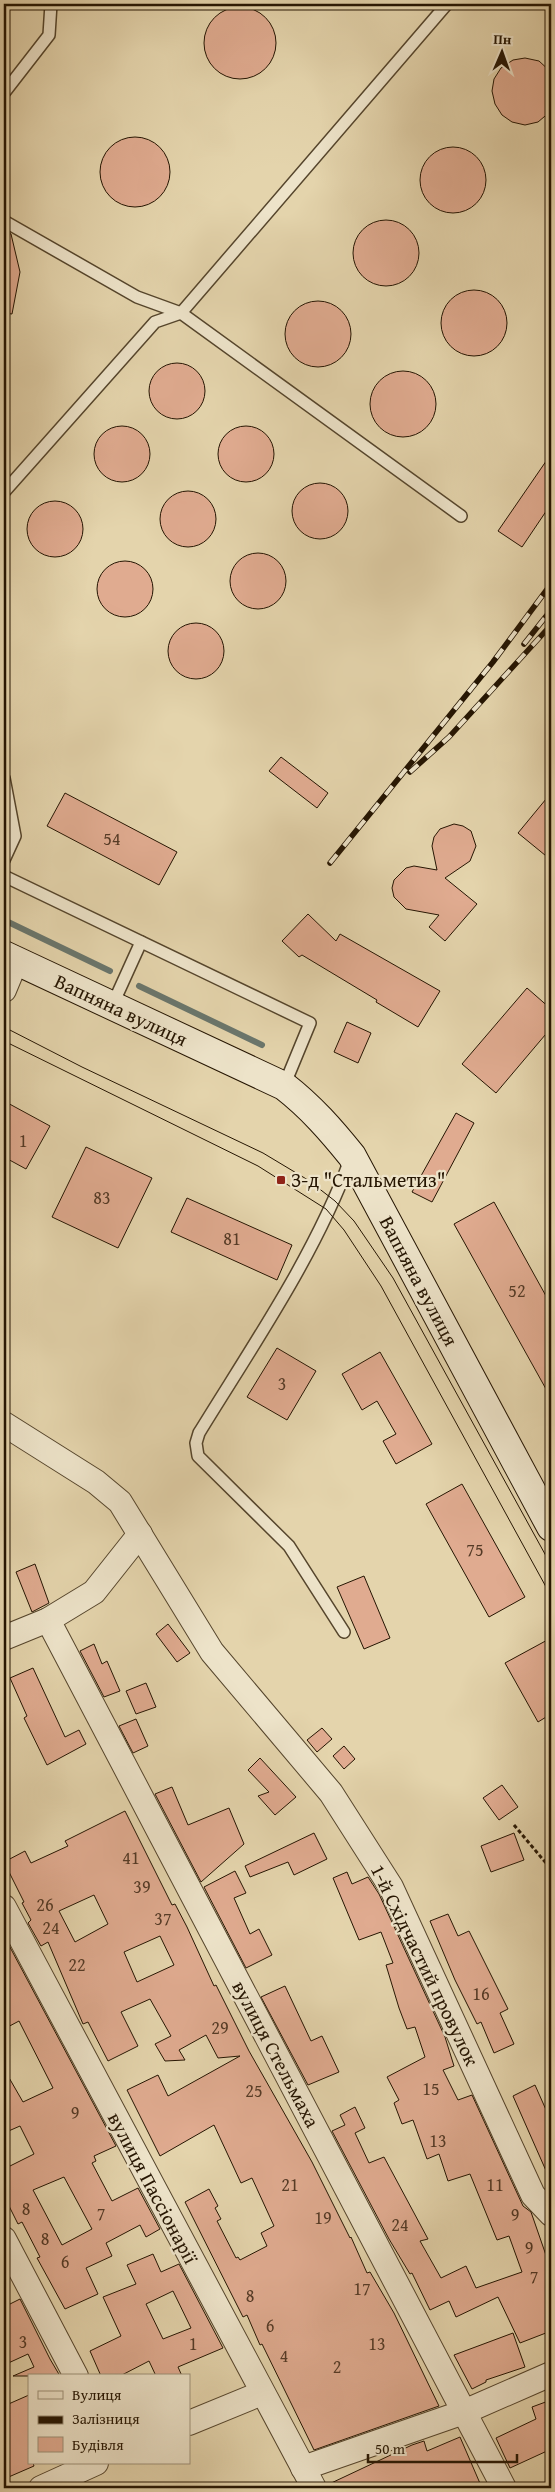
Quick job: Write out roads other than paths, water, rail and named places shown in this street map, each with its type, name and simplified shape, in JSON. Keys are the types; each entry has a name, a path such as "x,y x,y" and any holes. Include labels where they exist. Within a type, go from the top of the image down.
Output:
{"street":[{"name":"Вапняна вулиця","path":"10,958 284,1086 306,1103 327,1125 352,1156 551,1527"},
{"path":"4,990 10,958"},
{"name":"1-й Східчастий провулок","path":"4,1424 96,1482 120,1502 212,1652 331,1793 386,1879 534,2195 551,2214"},
{"path":"4,1638 48,1620 94,1592 140,1534"},
{"name":"вулиця Стельмаха","path":"48,1620 504,2488"},
{"name":"вулиця Пассіонарії","path":"4,1906 308,2478"},
{"path":"4,2239 75,2374"},
{"path":"308,2478 551,2374"},
{"path":"190,2423 262,2393"},
{"path":"41,2488 94,2464"}],"lane":[{"path":"4,93 49,35 51,4"},
{"path":"4,492 156,322 181,313 447,4"},
{"path":"4,221 137,297 181,313 461,516"},
{"path":"4,778 16,836 4,860"},
{"path":"4,876 310,1023 284,1086"},
{"path":"112,1006 141,942"},
{"path":"344,1632 289,1546 198,1456 196,1443 199,1433 290,1285 329,1212 352,1156"}],"waterway":[{"path":"4,920 110,971"},
{"path":"139,986 262,1045"}],"tram line":[{"path":"4,1027 82,1067 263,1153 308,1180 335,1201 354,1221 393,1278 551,1565"},
{"path":"4,1041 258,1166 326,1209 344,1230 381,1286 551,1596"}],"railway":[{"path":"330,863 493,662 551,584"},
{"path":"524,644 551,610"},
{"path":"410,772 449,737 551,625"}],"place":[{"name":"З-д \"Стальметиз\"","path":"281,1180"}]}
